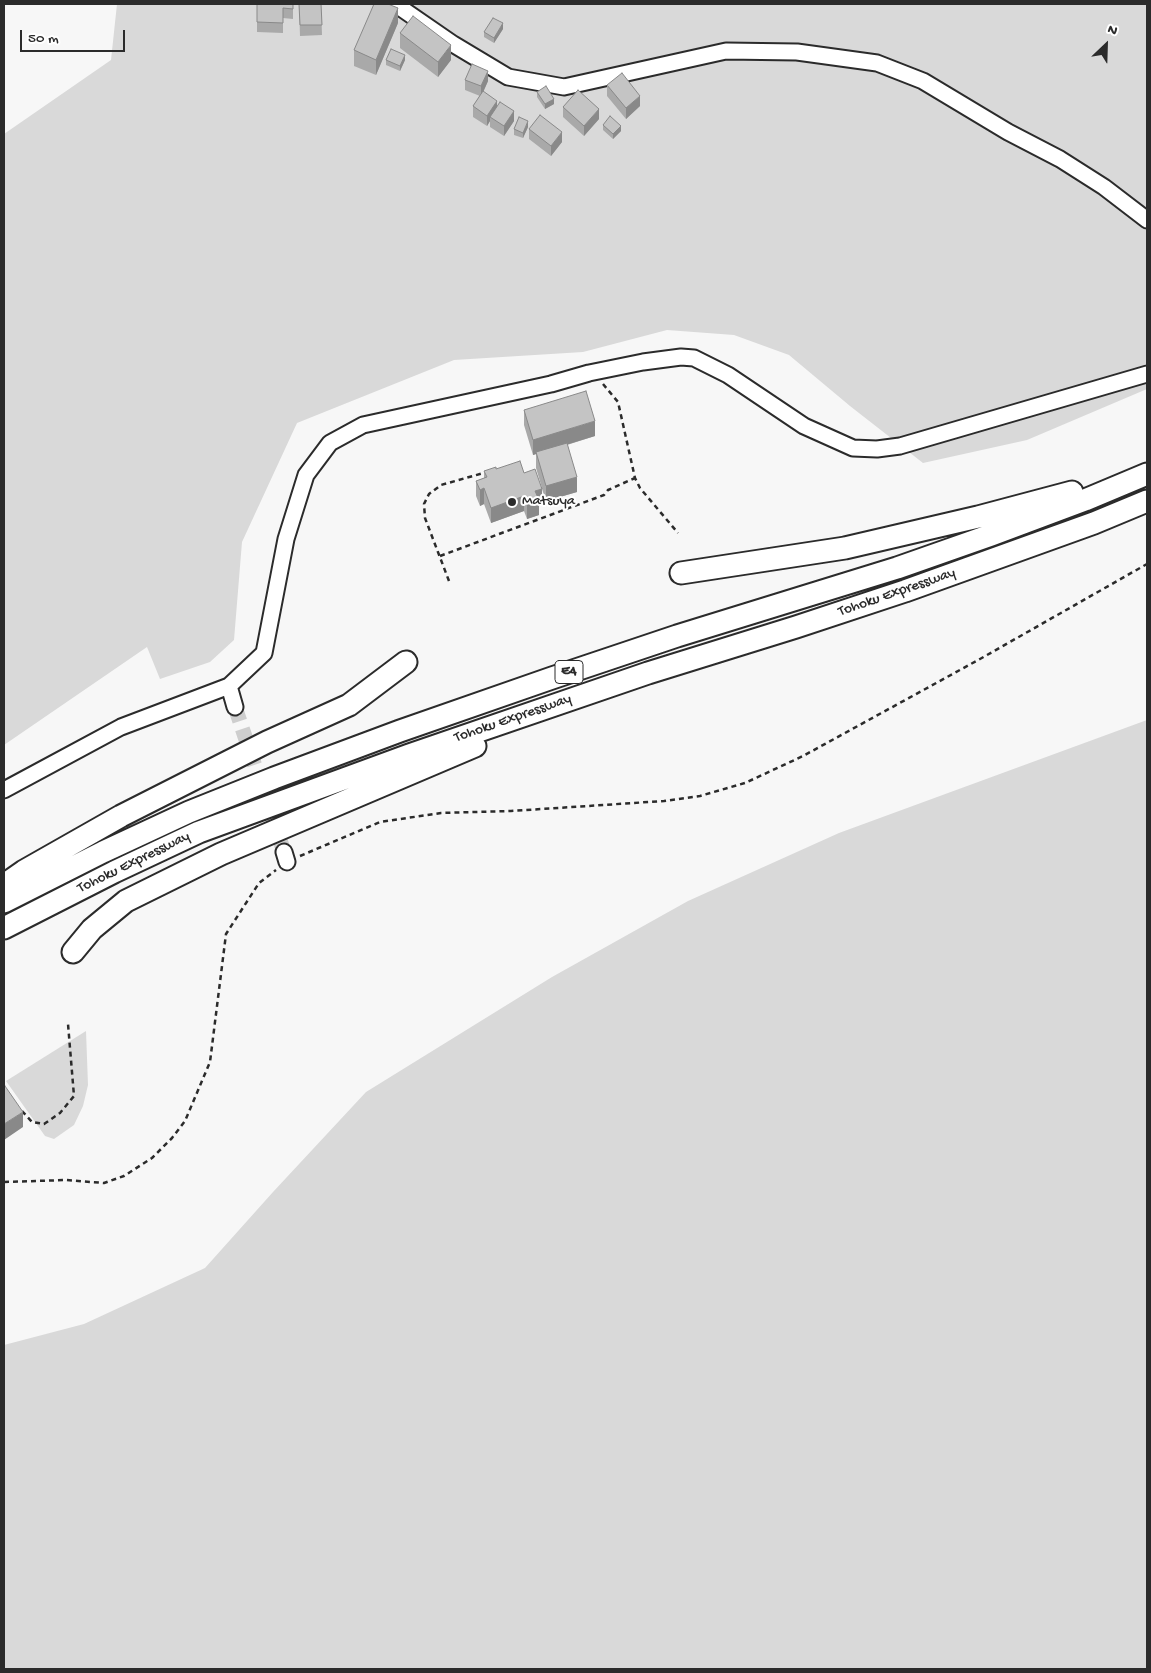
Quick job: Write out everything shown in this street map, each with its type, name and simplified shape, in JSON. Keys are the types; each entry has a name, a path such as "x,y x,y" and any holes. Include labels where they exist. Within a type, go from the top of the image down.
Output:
{"highway":[{"path":"681,573 846,548 978,517 1147,473"},
{"name":"Tohoku Expressway","path":"4,902 103,852 189,812 310,764 677,636 897,568 1085,500 1147,473"},
{"name":"Tohoku Expressway","path":"4,928 105,876 199,832 418,752 648,673 905,590 1094,523 1147,501"},
{"path":"4,885 121,816 267,742 349,706 406,662"},
{"path":"73,952 92,929 126,901 221,854 648,673"}],"street":[{"path":"396,4 452,44 508,77 564,87 726,51 798,52 877,63 924,81 1008,132 1060,159 1104,187 1147,220"},
{"path":"4,790 121,727 229,686 264,653 286,539 306,475 330,443 363,425 551,384 591,372 681,357 694,358 728,375 804,426 854,448 878,449 900,446 1147,374"},
{"path":"229,686 234,707"}],"path":[{"path":"591,372 618,402 635,478 640,488 678,533"},
{"path":"449,581 425,518 424,504 429,494 441,485 489,471"},
{"path":"440,556 604,495 608,490 635,478"},
{"path":"4,1182 66,1180 104,1182 124,1176 152,1158 172,1138 185,1121 210,1062 226,934 259,883 286,857 380,822 441,813 664,801 700,796 745,783 803,756 980,659 1147,564"},
{"path":"19,1106 32,1122 44,1124 60,1113 74,1096 68,1024"}],"shaded area":[{"path":"117,4 1147,4 1147,389 1027,440 923,463 789,355 734,335 667,330 583,352 454,360 297,423 242,542 234,640 210,662 160,679 147,647 4,745 4,134 111,60"},
{"path":"1147,720 1147,1669 4,1669 4,1345 84,1324 205,1268 366,1092 552,977 688,901 839,833"},
{"path":"86,1031 88,1085 83,1106 74,1125 54,1139 45,1136 6,1081"}],"building":[{"path":"257,4 293,4 293,9 283,8 283,23 257,22"},
{"path":"299,4 321,4 322,25 300,25"},
{"path":"374,4 388,4 398,8 376,60 354,50"},
{"path":"413,16 451,45 438,62 400,33"},
{"path":"493,18 503,23 494,38 484,32"},
{"path":"391,49 405,55 400,66 386,60"},
{"path":"472,64 488,71 481,86 465,80"},
{"path":"622,73 640,96 626,108 607,85"},
{"path":"546,86 554,99 545,104 537,92"},
{"path":"578,90 599,109 584,126 563,107"},
{"path":"483,91 497,101 487,116 473,106"},
{"path":"500,102 514,111 504,126 490,117"},
{"path":"540,115 562,132 551,146 529,129"},
{"path":"610,116 621,126 613,134 603,125"},
{"path":"519,117 528,121 523,133 514,129"},
{"path":"586,391 595,421 533,440 524,410"},
{"path":"567,443 577,477 546,486 536,452"},
{"path":"520,461 524,473 535,469 542,489 535,491 539,500 527,504 524,496 491,508 484,488 480,490 476,481 487,477 484,471"},
{"path":"4,1087 23,1112 4,1124"}],"tunnel":[{"path":"235,707 284,852"}],"place":[{"name":"Matsuya","path":"512,502"}]}
